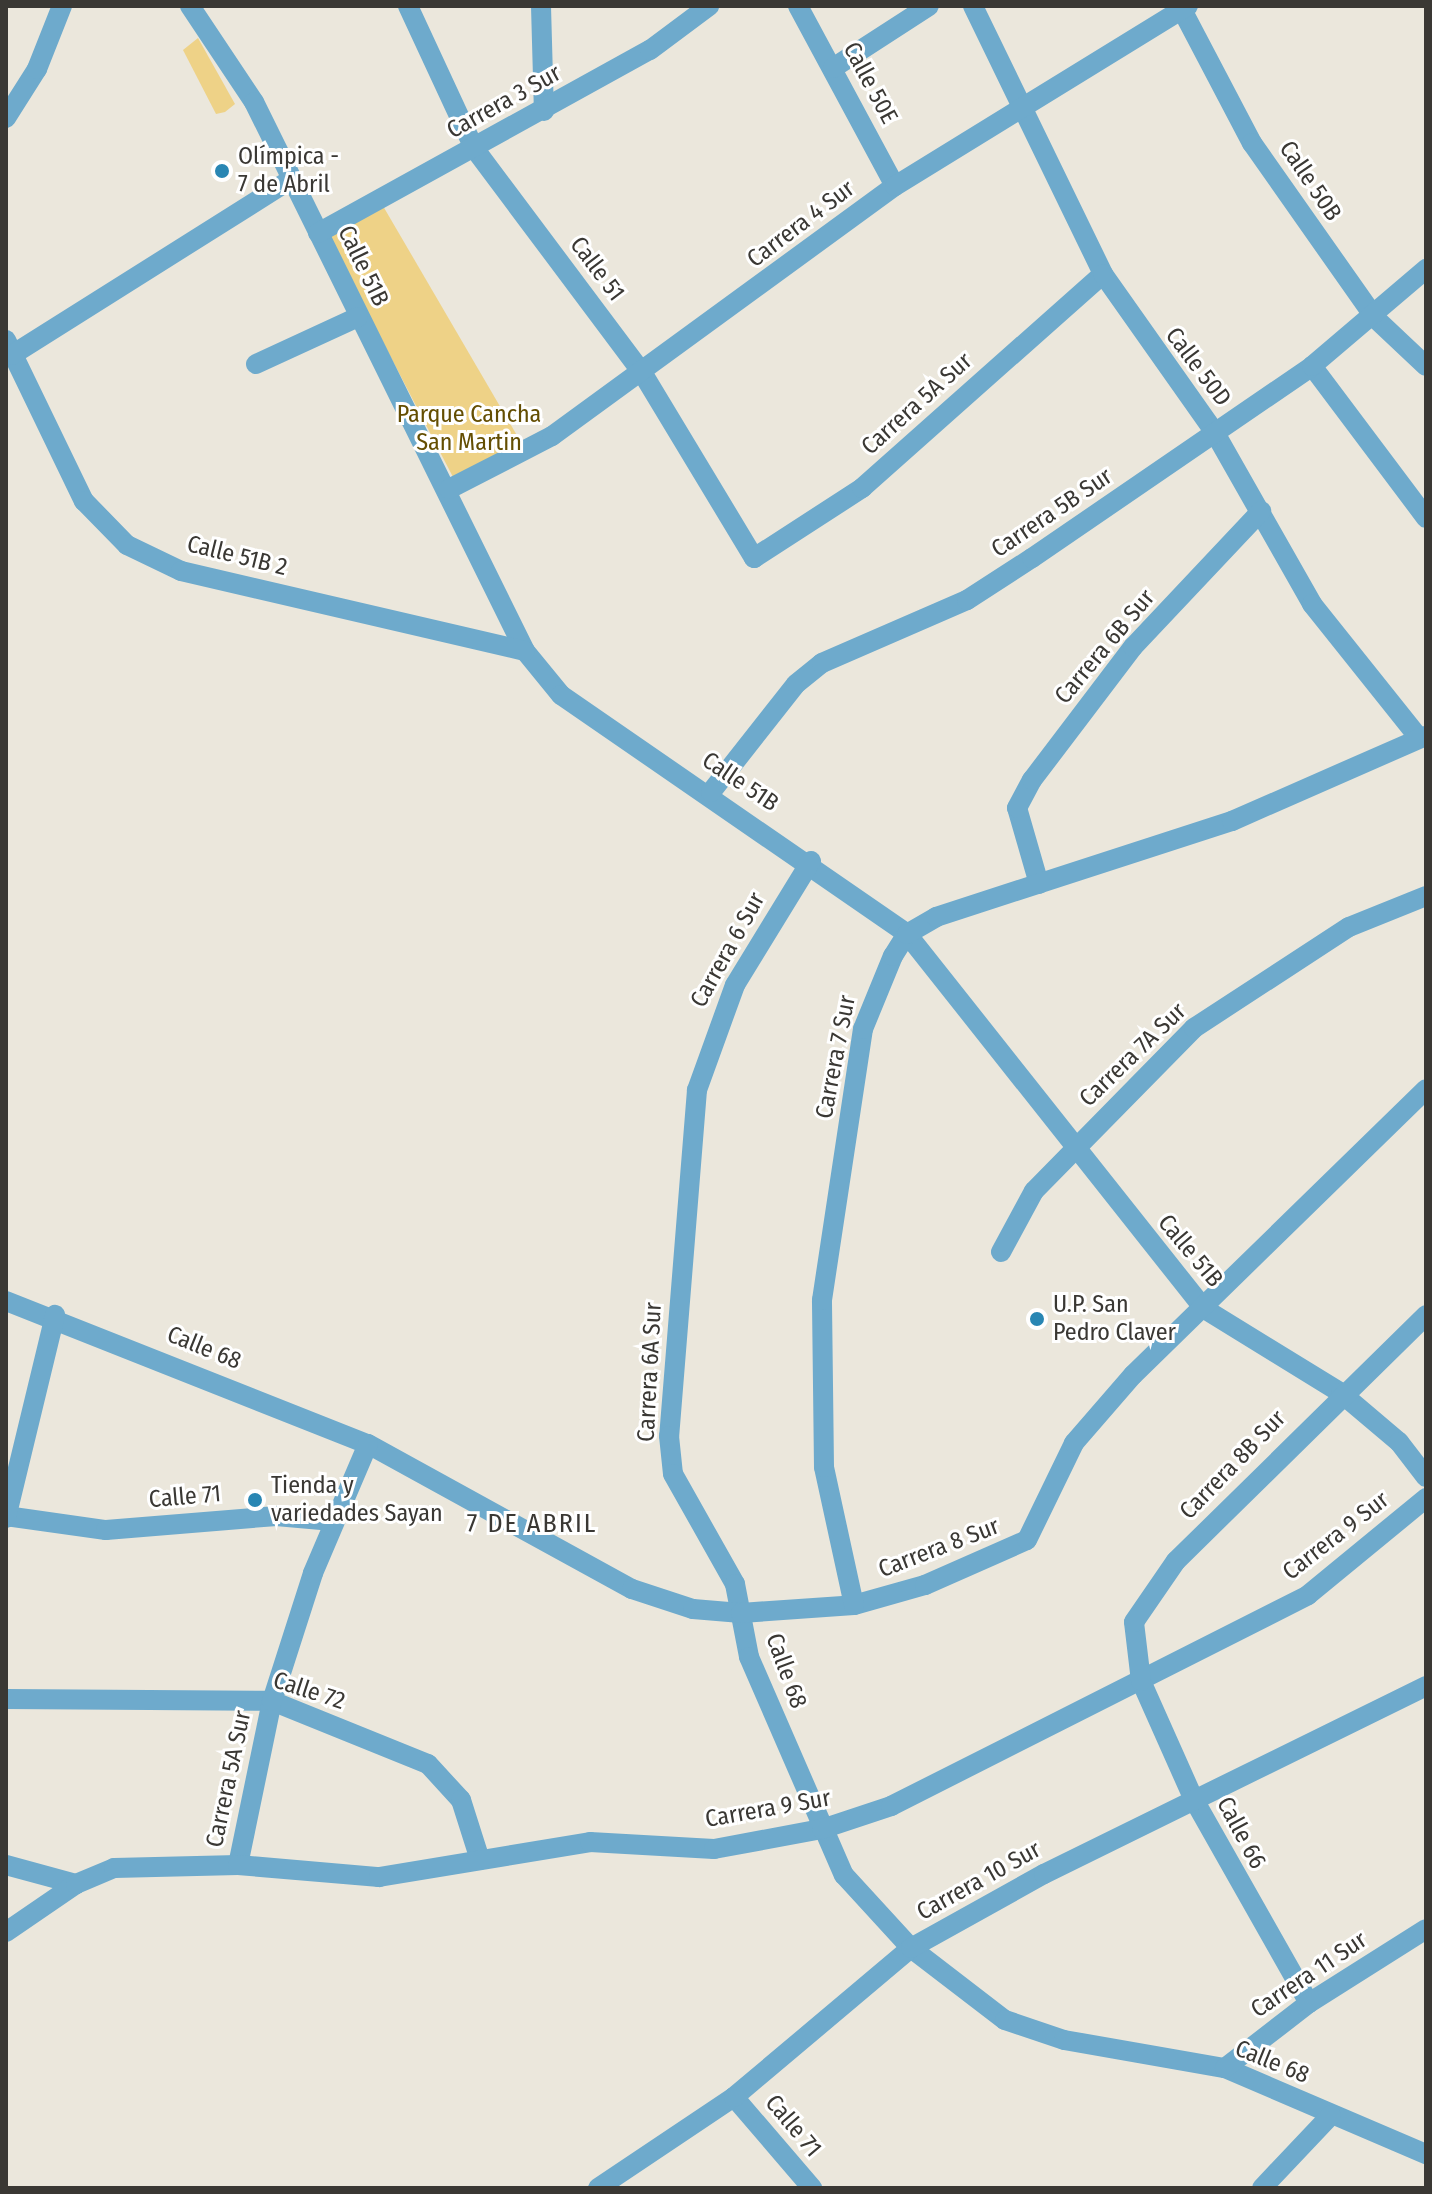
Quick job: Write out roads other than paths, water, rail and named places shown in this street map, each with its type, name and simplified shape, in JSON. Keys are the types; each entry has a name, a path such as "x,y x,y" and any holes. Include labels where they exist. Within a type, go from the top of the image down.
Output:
{"street":[{"path":"6,118 37,69 62,6"},
{"name":"Calle 51B","path":"190,6 254,102 358,317 449,489 525,651 582,714 711,792 811,861 907,934 1073,1149 1203,1308 1341,1393 1399,1442 1426,1477"},
{"name":"Calle 51","path":"408,6 474,148 643,374 754,558"},
{"path":"541,6 544,111"},
{"name":"Carrera 3 Sur","path":"318,233 544,111 709,6"},
{"name":"Calle 50E","path":"798,6 895,186"},
{"path":"833,68 929,6"},
{"name":"Calle 50D","path":"973,6 1025,102 1103,274 1215,433 1312,604 1422,736"},
{"name":"Carrera 4 Sur","path":"449,489 552,436 643,374 895,186 1025,102 1184,8"},
{"name":"Calle 50B","path":"1184,8 1252,143 1375,318 1426,366"},
{"path":"9,348 291,179"},
{"name":"Carrera 5B Sur","path":"711,792 796,684 822,663 967,600 1312,366 1375,318 1426,269"},
{"name":"Carrera 5A Sur","path":"754,558 862,488 1103,274"},
{"path":"256,364 358,317"},
{"name":"Calle 51B 2","path":"9,348 84,501 127,545 181,571 525,651"},
{"path":"1312,366 1426,518"},
{"name":"Carrera 6B Sur","path":"1039,884 1019,832 1017,808 1032,780 1133,647 1261,511"},
{"name":"Carrera 7 Sur","path":"854,1605 824,1467 822,1300 863,1029 881,974 907,934 936,917 1232,821 1422,736"},
{"name":"Carrera 6 Sur","path":"690,1164 695,1100 713,1032 811,861"},
{"name":"Carrera 7A Sur","path":"1001,1252 1034,1191 1194,1028 1349,927 1426,896"},
{"name":"Carrera 8 Sur","path":"741,1613 854,1605 925,1585 1027,1540 1074,1443 1203,1308 1424,1096"},
{"name":"Carrera 6A Sur","path":"690,1164 669,1436 673,1474 735,1584 741,1613"},
{"name":"Calle 68","path":"6,1301 55,1315 368,1444 616,1583 693,1609 741,1613 749,1657 844,1875 911,1948 1005,2020 1064,2040 1225,2068 1426,2154"},
{"path":"6,1517 55,1315"},
{"name":"Carrera 8B Sur","path":"1141,1681 1134,1622 1176,1561 1341,1393 1426,1315"},
{"path":"333,1521 368,1444"},
{"name":"Carrera 9 Sur","path":"6,1932 76,1884 114,1868 238,1865 379,1877 590,1842 714,1849 822,1829 891,1806 1308,1595 1426,1498"},
{"name":"Calle 71","path":"6,1517 106,1530 276,1516 333,1521"},
{"name":"Carrera 5A Sur","path":"238,1865 272,1701 333,1521"},
{"name":"Calle 66","path":"1141,1681 1194,1800 1309,2003"},
{"name":"Carrera 10 Sur","path":"598,2188 734,2097 911,1948 1194,1800 1426,1686"},
{"name":"Calle 72","path":"6,1699 272,1701 428,1764 461,1800 480,1860"},
{"path":"6,1865 76,1884"},
{"name":"Carrera 11 Sur","path":"1225,2068 1309,2003 1426,1929"},
{"name":"Calle 71","path":"734,2097 812,2188"},
{"path":"1262,2188 1331,2115"}],"place":[{"name":"Olímpica - 7 de Abril","path":"222,171"},
{"name":"U.P. San Pedro Claver","path":"1037,1319"},
{"name":"Tienda y variedades Sayan","path":"255,1500"}],"district":[{"name":"7 DE ABRIL","path":"532,1524"}],"park label":[{"name":"Parque Cancha San Martin","path":"469,429"}]}
